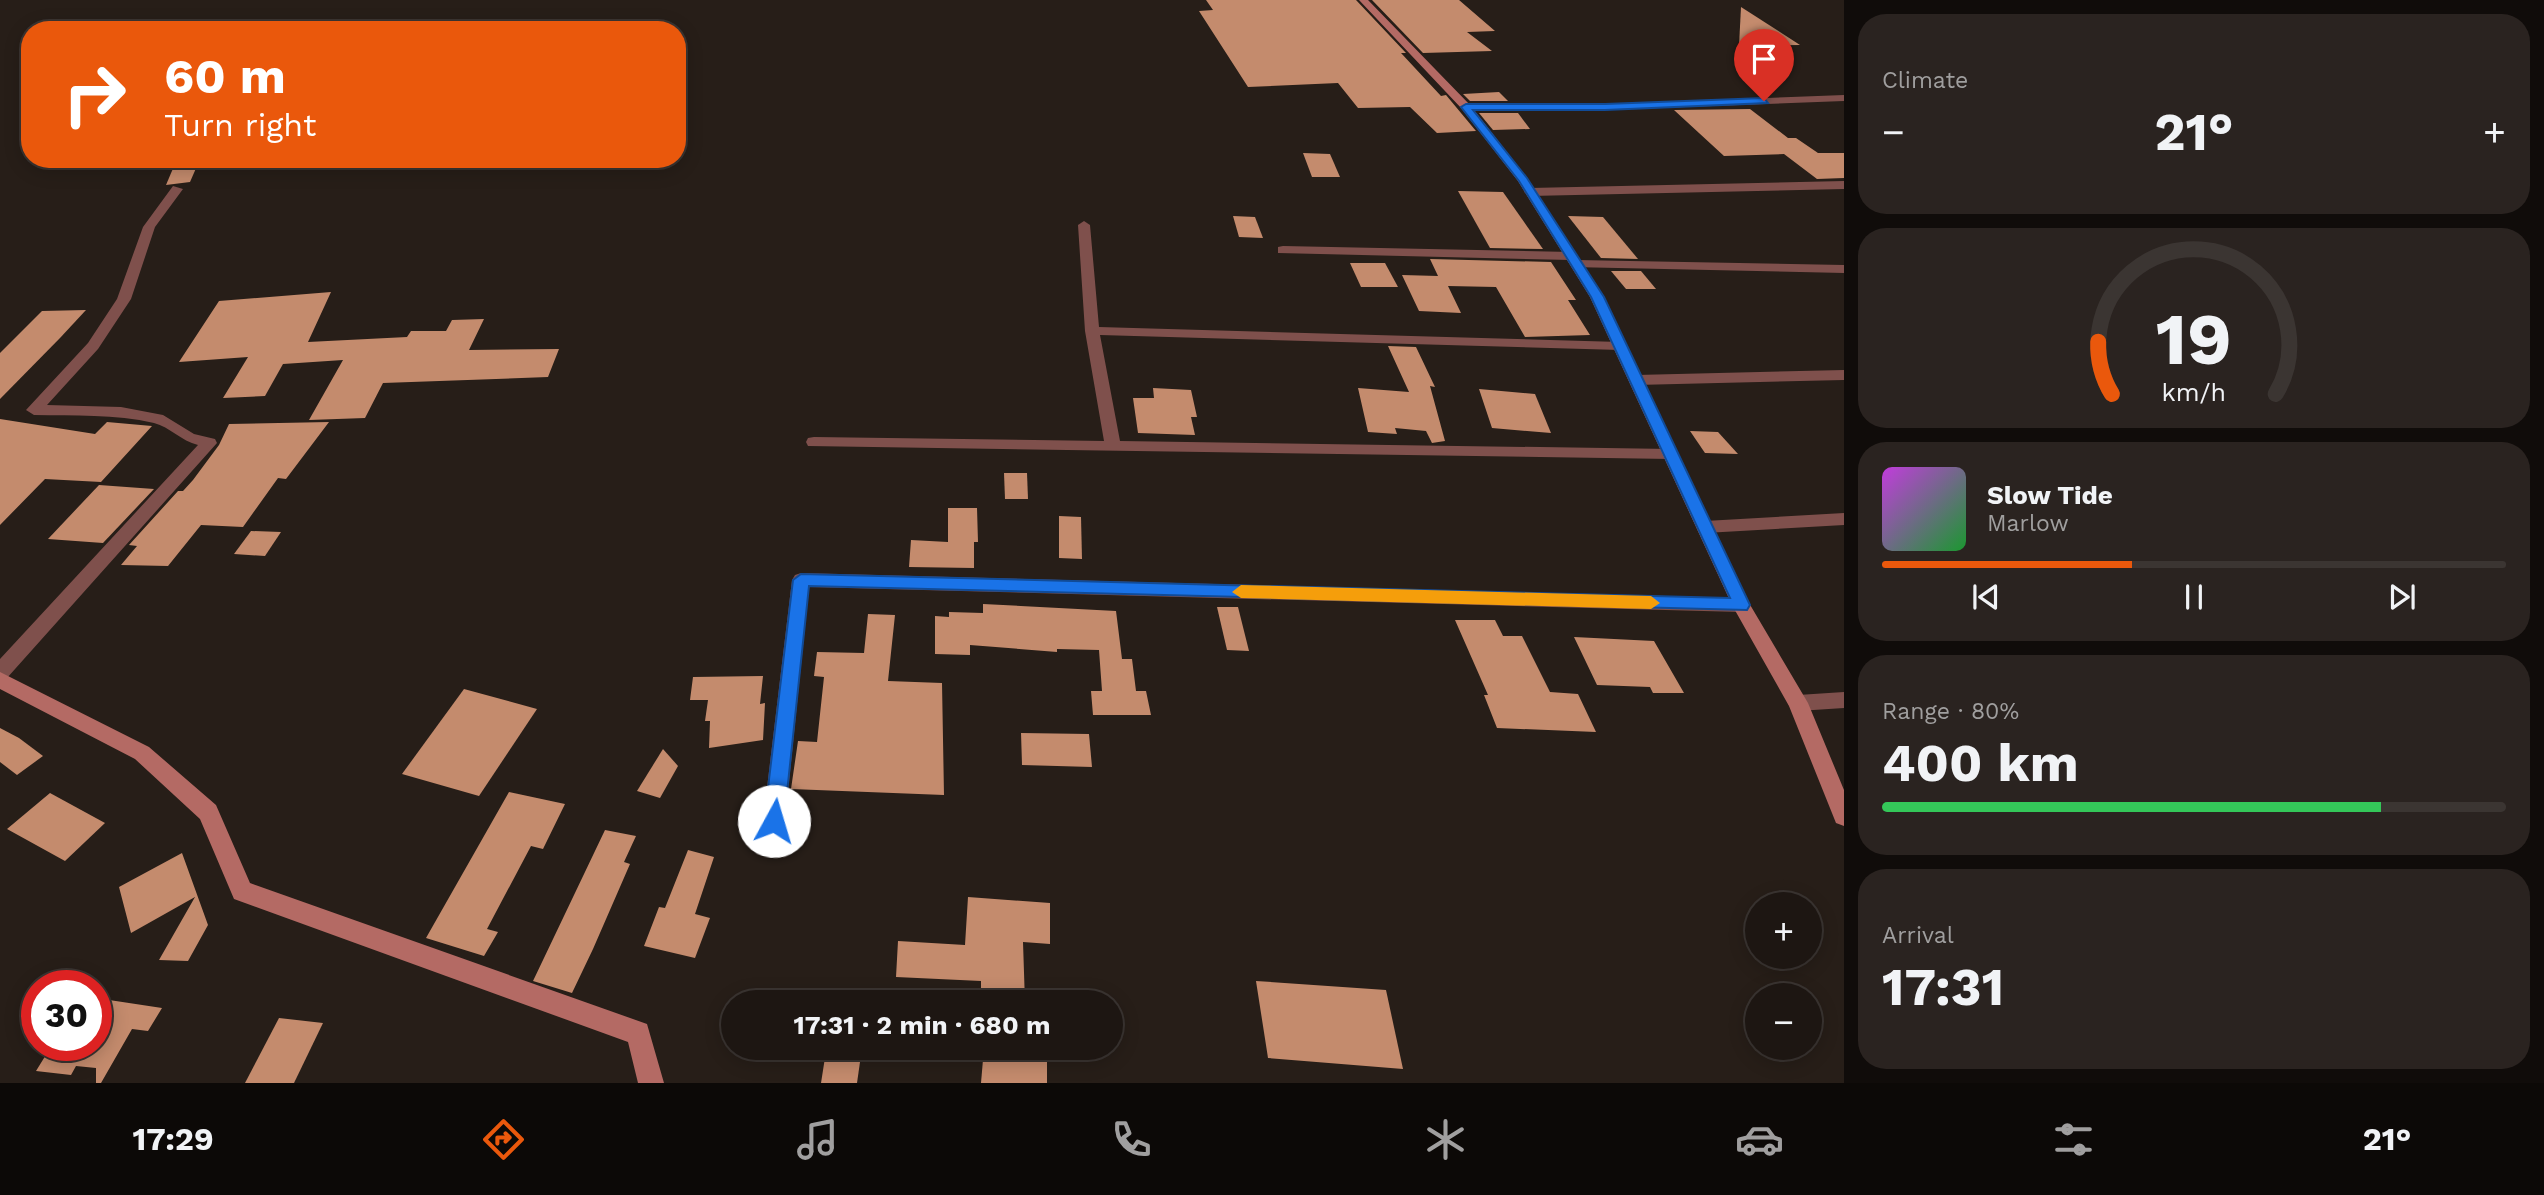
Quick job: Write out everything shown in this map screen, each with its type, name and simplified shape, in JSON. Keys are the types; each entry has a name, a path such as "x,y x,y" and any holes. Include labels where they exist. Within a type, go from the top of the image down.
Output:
{"street":[{"path":"1363,0 1466,107 1530,192 1597,297 1741,605 1798,703 1844,817"},
{"path":"1466,107 1605,107 1844,98"},
{"path":"1530,192 1844,186"},
{"path":"0,672 209,443 189,438 163,420 121,412 34,410 93,346 124,299 149,227 177,190"},
{"path":"1084,225 1092,331 1113,446"},
{"path":"1283,250 1844,269"},
{"path":"1092,331 1620,345"},
{"path":"1636,380 1844,375"},
{"path":"814,442 1671,454"},
{"path":"1705,527 1844,519"},
{"path":"774,821 801,580 1741,605"},
{"path":"0,680 142,753 208,812 242,891 638,1033 652,1083"},
{"path":"1798,703 1844,700"}],"building":[{"path":"1206,0 1356,0 1406,53 1401,53 1441,96 1446,95 1476,131 1437,133 1410,107 1358,108 1338,83 1248,87 1199,11 1213,10"},
{"path":"1372,0 1459,0 1495,31 1467,32 1492,51 1423,53"},
{"path":"1741,7 1800,45 1739,46"},
{"path":"1499,92 1508,101 1470,101 1463,94"},
{"path":"1750,109 1788,138 1796,138 1818,153 1844,153 1844,178 1817,179 1784,154 1724,156 1674,110"},
{"path":"1479,113 1518,113 1530,129 1493,130"},
{"path":"1303,153 1330,154 1340,177 1312,177"},
{"path":"173,168 196,168 190,182 166,185"},
{"path":"1458,191 1503,192 1543,249 1490,248"},
{"path":"1233,216 1255,217 1263,238 1239,237"},
{"path":"1568,216 1603,217 1638,259 1601,258"},
{"path":"1430,259 1551,262 1576,300 1568,300 1590,335 1525,337 1496,287 1448,286 1461,313 1419,311 1402,275 1438,276"},
{"path":"1350,263 1385,263 1398,287 1361,287"},
{"path":"1611,271 1641,271 1656,289 1626,289"},
{"path":"331,292 308,342 407,337 411,331 446,331 452,320 484,319 469,350 559,349 548,377 383,383 365,418 309,420 343,360 283,364 265,396 223,398 248,357 179,362 219,301"},
{"path":"86,310 0,399 0,353 42,311"},
{"path":"1388,346 1416,347 1435,387 1430,386 1445,441 1432,443 1426,431 1395,428 1397,434 1368,432 1358,388 1409,392"},
{"path":"1153,388 1191,390 1197,417 1191,417 1195,435 1138,433 1133,398 1154,398"},
{"path":"1479,389 1535,394 1551,433 1492,428"},
{"path":"0,419 95,434 107,422 152,426 101,482 45,479 0,525"},
{"path":"329,422 286,479 278,478 243,527 201,525 168,566 121,565 137,546 129,545 178,491 183,491 193,480 219,445 229,424"},
{"path":"1690,431 1718,432 1738,454 1705,453"},
{"path":"1004,473 1027,473 1028,499 1005,499"},
{"path":"99,485 154,489 103,543 48,539"},
{"path":"948,508 977,508 978,542 974,542 974,568 909,567 911,540 948,542"},
{"path":"1059,516 1081,517 1082,559 1059,558"},
{"path":"251,531 281,532 265,556 234,554"},
{"path":"983,604 1116,611 1122,659 1132,659 1136,691 1146,691 1151,715 1093,715 1091,691 1102,691 1099,650 1057,649 1057,652 970,645 970,655 935,654 935,616 949,617 949,612 983,613"},
{"path":"1217,607 1238,607 1249,651 1227,650"},
{"path":"868,614 895,615 888,681 942,683 944,795 791,789 798,741 817,742 824,677 814,676 817,652 864,653"},
{"path":"1455,620 1495,620 1503,636 1522,636 1550,692 1578,694 1596,732 1497,728 1484,695 1488,695"},
{"path":"1574,637 1654,641 1684,693 1653,693 1650,687 1597,685"},
{"path":"763,676 760,704 765,703 763,740 709,748 710,721 705,721 708,700 690,700 693,677"},
{"path":"464,689 537,709 479,796 402,774"},
{"path":"0,728 43,756 17,775 0,762"},
{"path":"1021,733 1089,734 1092,767 1022,765"},
{"path":"663,749 678,766 660,798 637,791"},
{"path":"509,792 565,804 543,849 531,846 487,929 498,932 484,956 426,938"},
{"path":"50,793 105,823 65,861 7,829"},
{"path":"605,830 636,836 624,862 630,864 593,949 572,993 533,981"},
{"path":"688,850 714,857 695,914 710,918 695,958 644,946 659,907 665,908"},
{"path":"182,853 208,925 188,961 159,960 195,897 131,933 119,887"},
{"path":"968,897 1050,903 1050,944 1023,942 1025,990 981,990 981,981 896,977 898,941 965,945"},
{"path":"1256,981 1386,990 1403,1069 1268,1058"},
{"path":"112,1000 162,1008 148,1031 132,1029 101,1083 96,1083 96,1068 76,1066 71,1075 36,1071 42,1061 112,1061"},
{"path":"279,1018 323,1023 294,1083 245,1083"},
{"path":"825,1060 860,1060 857,1083 821,1083"},
{"path":"983,1060 1047,1060 1047,1083 981,1083"}],"slow traffic":[{"path":"1241,592 1651,603"}],"route":[{"path":"774,821 801,580 1741,605 1597,297 1523,180 1466,107 1605,107 1764,101"}]}
